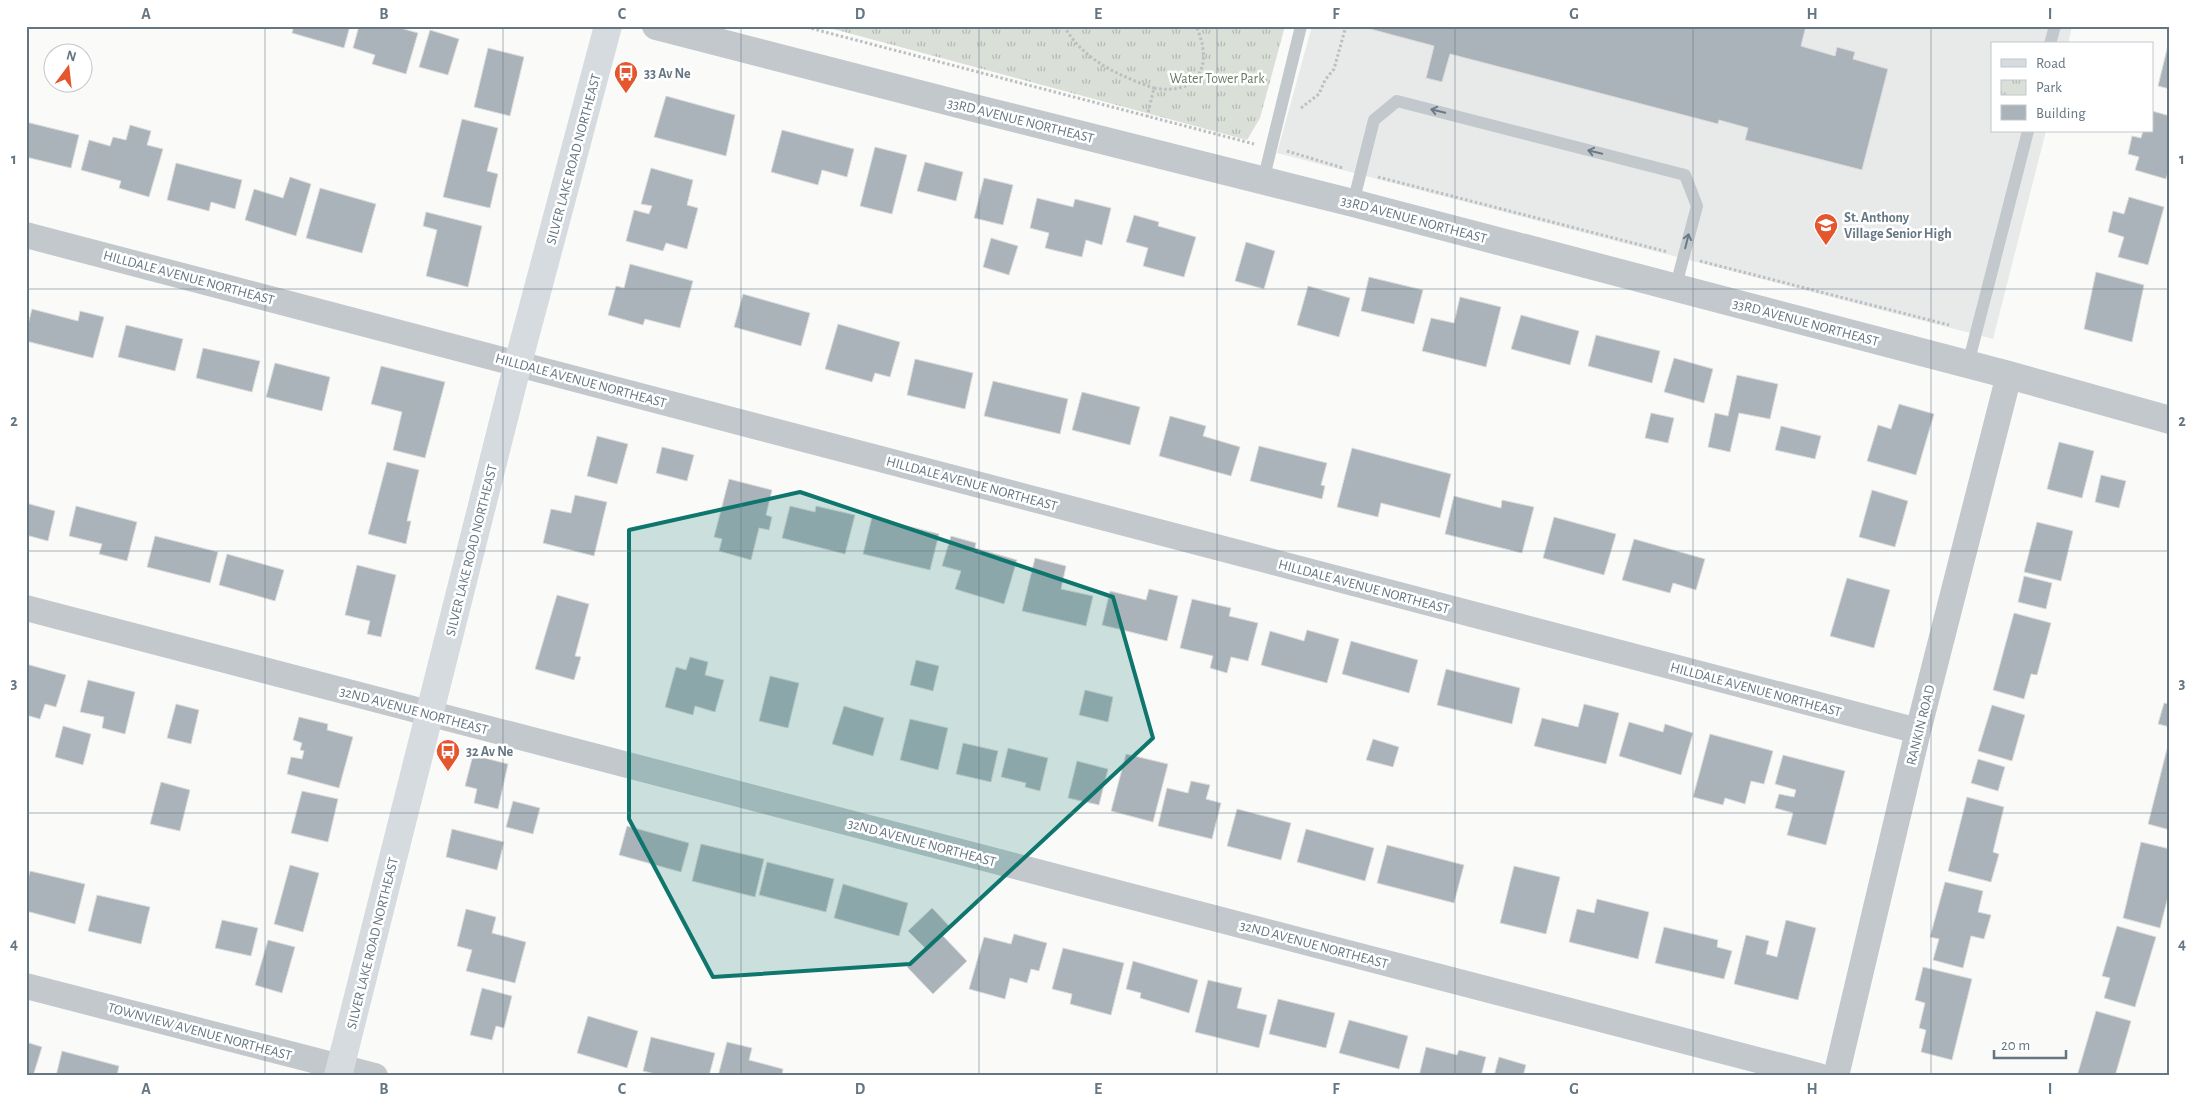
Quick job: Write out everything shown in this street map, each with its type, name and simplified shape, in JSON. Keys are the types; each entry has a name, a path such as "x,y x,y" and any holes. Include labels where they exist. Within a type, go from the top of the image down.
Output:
{"main road":[{"name":"SILVER LAKE ROAD NORTHEAST","path":"339,1071 518,363 608,26"}],"street":[{"name":"33RD AVENUE NORTHEAST","path":"656,26 1353,203 1968,364 2170,420"},
{"name":"HILLDALE AVENUE NORTHEAST","path":"26,235 1918,732"},
{"name":"RANKIN ROAD","path":"1836,1076 1918,732 2009,375"},
{"name":"32ND AVENUE NORTHEAST","path":"26,608 1819,1076"},
{"name":"TOWNVIEW AVENUE NORTHEAST","path":"26,986 339,1071 375,1076"}],"lane":[{"path":"1263,181 1301,26"},
{"path":"2051,42 2055,26"},
{"path":"1353,203 1374,120 1397,101 1685,175 1696,206 1676,288"},
{"path":"1968,364 2028,132"}],"path":[{"path":"802,26 1949,325"},
{"path":"1064,26 1094,60 1126,78 1154,88 1168,90 1190,84 1199,76 1204,63 1203,51 1196,26"},
{"path":"1297,111 1319,94 1325,80 1334,69 1346,26"},
{"path":"1147,117 1154,88"},
{"path":"1289,147 1291,152"}],"highlighted area":[{"path":"800,492 1113,597 1153,738 910,964 713,977 629,819 629,530"}],"shaded area":[{"name":"St. Anthony Village Senior High","path":"1312,26 2072,26 2068,42 1991,42 1991,132 2046,132 1993,339 1277,153"}],"green space":[{"name":"Water Tower Park","path":"822,26 1285,26 1260,118 1247,140"}],"building":[{"path":"294,26 350,26 344,48 292,33"},
{"path":"359,26 393,26 418,33 406,74 372,64 375,55 353,48"},
{"path":"1359,26 1806,26 1801,46 1835,56 1837,47 1855,52 1853,59 1888,69 1862,170 1745,140 1748,128 1719,120 1718,124 1450,54 1442,82 1426,78 1434,46"},
{"path":"430,30 459,39 448,75 419,67"},
{"path":"2170,37 2170,89 2158,86"},
{"path":"488,48 524,57 510,116 474,107"},
{"path":"666,96 735,115 726,156 654,137"},
{"path":"2154,112 2170,116 2170,166 2166,179 2135,170 2139,157 2128,154 2132,136 2141,138 2143,132 2154,132"},
{"path":"462,119 498,128 487,171 498,174 490,208 443,197"},
{"path":"26,122 79,135 71,168 26,157"},
{"path":"130,125 151,131 147,145 163,149 149,197 119,188 121,181 81,170 89,140 110,146 113,137 126,140"},
{"path":"782,130 854,149 847,177 822,170 818,185 771,172"},
{"path":"875,147 907,155 892,214 860,206"},
{"path":"925,162 963,172 956,201 917,191"},
{"path":"176,163 242,180 235,209 211,202 209,211 167,200"},
{"path":"651,168 693,180 687,205 698,208 687,249 666,243 663,251 626,241 634,210 649,214 652,206 641,204"},
{"path":"290,177 311,184 296,236 245,220 254,189 283,198"},
{"path":"984,178 1013,185 1003,225 974,218"},
{"path":"320,188 376,204 362,253 306,238"},
{"path":"2129,197 2164,207 2148,265 2118,257 2124,237 2108,232 2113,211 2124,214"},
{"path":"1037,198 1073,207 1075,199 1111,208 1102,245 1086,240 1082,257 1045,248 1049,233 1030,228"},
{"path":"426,212 482,226 468,287 426,276 437,230 423,226"},
{"path":"1134,215 1159,222 1158,226 1196,237 1184,277 1143,266 1148,248 1126,242"},
{"path":"991,238 1018,246 1009,275 983,267"},
{"path":"1246,242 1275,251 1264,289 1235,281"},
{"path":"630,264 693,281 680,328 645,319 643,325 608,315 616,286 624,288"},
{"path":"2096,272 2144,285 2132,342 2084,329"},
{"path":"1369,277 1423,290 1414,324 1361,311"},
{"path":"1308,286 1350,298 1339,337 1297,325"},
{"path":"743,294 810,313 801,346 734,327"},
{"path":"1460,297 1501,307 1486,367 1422,351 1431,318 1454,323"},
{"path":"32,309 78,321 80,311 104,317 93,358 26,341 26,332"},
{"path":"1521,315 1579,331 1570,365 1511,349"},
{"path":"838,324 900,342 890,377 875,373 872,382 825,369"},
{"path":"126,325 183,339 175,371 118,357"},
{"path":"1596,335 1660,351 1652,383 1588,366"},
{"path":"203,348 260,361 252,392 196,378"},
{"path":"1674,358 1713,369 1704,403 1664,392"},
{"path":"915,359 973,373 965,409 907,395"},
{"path":"275,363 330,377 322,411 266,397"},
{"path":"381,366 445,382 425,458 393,450 402,412 371,404"},
{"path":"1737,375 1778,384 1770,419 1739,413 1730,452 1708,447 1715,413 1728,416"},
{"path":"993,381 1068,399 1060,434 984,416"},
{"path":"1082,392 1140,407 1130,445 1072,430"},
{"path":"1899,404 1934,414 1916,475 1867,461 1878,425 1891,429"},
{"path":"1651,413 1674,418 1668,443 1645,438"},
{"path":"1170,416 1206,426 1203,436 1240,447 1231,476 1159,456"},
{"path":"1781,426 1821,436 1815,459 1775,450"},
{"path":"597,436 628,444 617,484 587,476"},
{"path":"2059,442 2094,451 2082,498 2047,489"},
{"path":"1259,446 1327,463 1321,485 1325,486 1322,499 1250,481"},
{"path":"662,447 694,455 687,481 656,473"},
{"path":"1352,448 1451,474 1440,518 1381,503 1378,517 1337,507"},
{"path":"387,462 419,470 407,521 411,521 406,544 368,534"},
{"path":"2101,475 2126,481 2119,508 2095,502"},
{"path":"729,479 772,490 766,515 772,517 769,530 759,528 751,560 719,551 722,539 714,537"},
{"path":"1872,490 1908,501 1895,547 1859,537"},
{"path":"575,495 607,502 594,556 543,543 551,509 571,513"},
{"path":"1454,496 1501,508 1502,500 1534,507 1522,553 1445,534"},
{"path":"26,503 55,511 48,541 26,535"},
{"path":"76,506 137,522 127,561 99,554 102,544 69,536"},
{"path":"790,506 815,512 816,506 855,515 845,554 782,538"},
{"path":"872,517 939,534 930,570 863,554"},
{"path":"1554,517 1616,534 1604,575 1543,558"},
{"path":"2037,522 2073,531 2061,581 2024,572"},
{"path":"155,536 218,552 210,583 147,567"},
{"path":"951,536 976,543 975,548 1017,560 1004,604 955,589 961,571 942,566"},
{"path":"1634,539 1705,559 1696,590 1673,583 1670,593 1622,580"},
{"path":"227,554 284,570 275,601 219,585"},
{"path":"1035,558 1066,566 1061,589 1093,596 1086,626 1022,611"},
{"path":"357,565 396,575 381,637 367,634 370,621 345,615"},
{"path":"2024,576 2052,583 2046,609 2018,602"},
{"path":"1847,578 1890,590 1874,648 1830,636"},
{"path":"1149,589 1178,596 1167,641 1102,625 1110,591 1146,600"},
{"path":"557,595 589,604 575,656 581,657 574,680 535,669"},
{"path":"1192,599 1231,608 1229,616 1258,623 1248,661 1231,657 1227,673 1210,668 1213,656 1180,648"},
{"path":"2014,613 2051,623 2037,675 2031,674 2024,699 1993,690"},
{"path":"1307,630 1339,639 1327,683 1261,665 1270,631 1304,641"},
{"path":"1351,641 1418,660 1409,693 1342,674"},
{"path":"690,657 708,662 705,675 724,680 715,712 695,706 693,715 665,707 676,667 686,670"},
{"path":"916,660 939,666 933,691 910,685"},
{"path":"26,664 66,675 56,707 45,704 40,719 26,715"},
{"path":"1446,669 1520,688 1512,724 1437,705"},
{"path":"770,676 799,683 788,728 759,721"},
{"path":"88,680 135,692 125,734 102,728 104,717 80,712"},
{"path":"1085,690 1113,697 1108,722 1079,715"},
{"path":"2164,703 2170,704 2170,727 2158,724"},
{"path":"176,704 199,710 191,744 167,738"},
{"path":"1584,704 1619,713 1606,764 1534,746 1542,718 1578,727"},
{"path":"1992,705 2025,715 2012,761 1978,751"},
{"path":"844,706 884,718 873,756 832,744"},
{"path":"299,717 328,724 327,730 353,737 339,788 287,774 291,757 302,759 304,751 300,750 302,743 293,740"},
{"path":"910,719 948,728 938,770 900,760"},
{"path":"1629,722 1663,732 1665,724 1693,733 1681,775 1619,756"},
{"path":"63,726 91,734 83,765 55,757"},
{"path":"1710,734 1773,751 1764,784 1751,781 1745,804 1725,798 1723,805 1693,797"},
{"path":"1373,739 1399,747 1393,767 1366,760"},
{"path":"963,743 998,751 991,782 956,774"},
{"path":"1008,748 1048,758 1040,791 1025,787 1026,783 1001,777"},
{"path":"2167,749 2170,750 2170,830 2148,824"},
{"path":"1126,754 1168,764 1153,822 1111,811"},
{"path":"473,755 508,764 498,809 474,803 477,789 465,786"},
{"path":"1783,755 1845,771 1826,845 1787,835 1793,813 1775,808 1779,794 1794,797 1796,790 1775,784"},
{"path":"1978,759 2005,767 1998,791 1971,783"},
{"path":"1077,761 1108,769 1099,805 1068,798"},
{"path":"1191,781 1210,785 1206,799 1221,803 1212,839 1158,826 1167,788 1188,793"},
{"path":"161,782 190,790 180,831 150,824"},
{"path":"302,791 338,799 328,842 291,833"},
{"path":"1967,797 2004,807 1993,852 1999,854 1991,882 1948,871"},
{"path":"513,801 540,808 533,834 506,827"},
{"path":"1237,809 1291,823 1281,860 1227,846"},
{"path":"627,826 689,843 681,872 619,855"},
{"path":"452,829 504,842 497,870 446,857"},
{"path":"1306,829 1374,848 1365,881 1297,862"},
{"path":"2141,842 2170,849 2170,889 2160,928 2123,918"},
{"path":"701,844 764,859 755,897 692,881"},
{"path":"1387,845 1464,865 1454,903 1377,883"},
{"path":"767,862 834,879 826,912 759,895"},
{"path":"290,865 319,873 303,932 274,924"},
{"path":"1514,866 1560,877 1546,934 1500,923"},
{"path":"30,871 85,884 75,924 26,911 26,887"},
{"path":"1945,882 1983,891 1978,912 1991,915 1984,939 1971,936 1963,968 1933,960 1939,939 1930,937"},
{"path":"843,884 908,903 899,936 834,918"},
{"path":"97,895 150,907 141,944 88,931"},
{"path":"1597,899 1649,912 1638,959 1569,942 1577,909 1594,913"},
{"path":"932,908 951,928 943,936 967,961 933,994 907,967 926,949 908,931"},
{"path":"466,909 496,917 492,933 526,942 515,983 466,971 472,950 457,946"},
{"path":"222,920 258,928 251,956 215,948"},
{"path":"1786,920 1816,928 1798,1000 1734,984 1746,935 1769,941 1766,954 1777,957"},
{"path":"2117,926 2156,937 2135,1007 2104,998 2110,978 2102,976"},
{"path":"1664,927 1718,940 1717,947 1732,951 1724,979 1655,963"},
{"path":"1014,934 1047,943 1039,971 1031,969 1027,983 1010,978 1005,999 969,989 984,937 1011,944"},
{"path":"268,940 295,947 282,993 255,985"},
{"path":"1063,948 1124,963 1111,1015 1070,1004 1072,994 1052,989"},
{"path":"1133,961 1198,980 1189,1013 1140,998 1141,993 1126,989"},
{"path":"1923,967 1972,979 1952,1060 1921,1052 1926,1030 1919,1028 1925,1003 1915,1000"},
{"path":"1208,980 1242,988 1237,1008 1267,1015 1259,1048 1195,1032"},
{"path":"482,988 512,996 504,1028 496,1026 492,1040 470,1035"},
{"path":"1278,999 1335,1013 1326,1048 1269,1034"},
{"path":"2096,1011 2131,1021 2115,1076 2077,1076"},
{"path":"588,1016 638,1031 627,1068 577,1053"},
{"path":"1349,1020 1408,1036 1399,1069 1339,1053"},
{"path":"651,1037 715,1053 709,1076 663,1076 643,1071"},
{"path":"26,1042 42,1047 33,1076 26,1076"},
{"path":"727,1042 752,1048 749,1060 783,1069 782,1076 718,1076"},
{"path":"1426,1047 1457,1055 1459,1050 1486,1057 1481,1076 1419,1076"},
{"path":"62,1051 119,1066 117,1076 56,1076"},
{"path":"1499,1057 1526,1065 1523,1076 1494,1076"}],"place":[{"name":"33 Av Ne","path":"626,94"},
{"name":"St. Anthony Village Senior High","path":"1826,246"},
{"name":"32 Av Ne","path":"448,772"}]}
